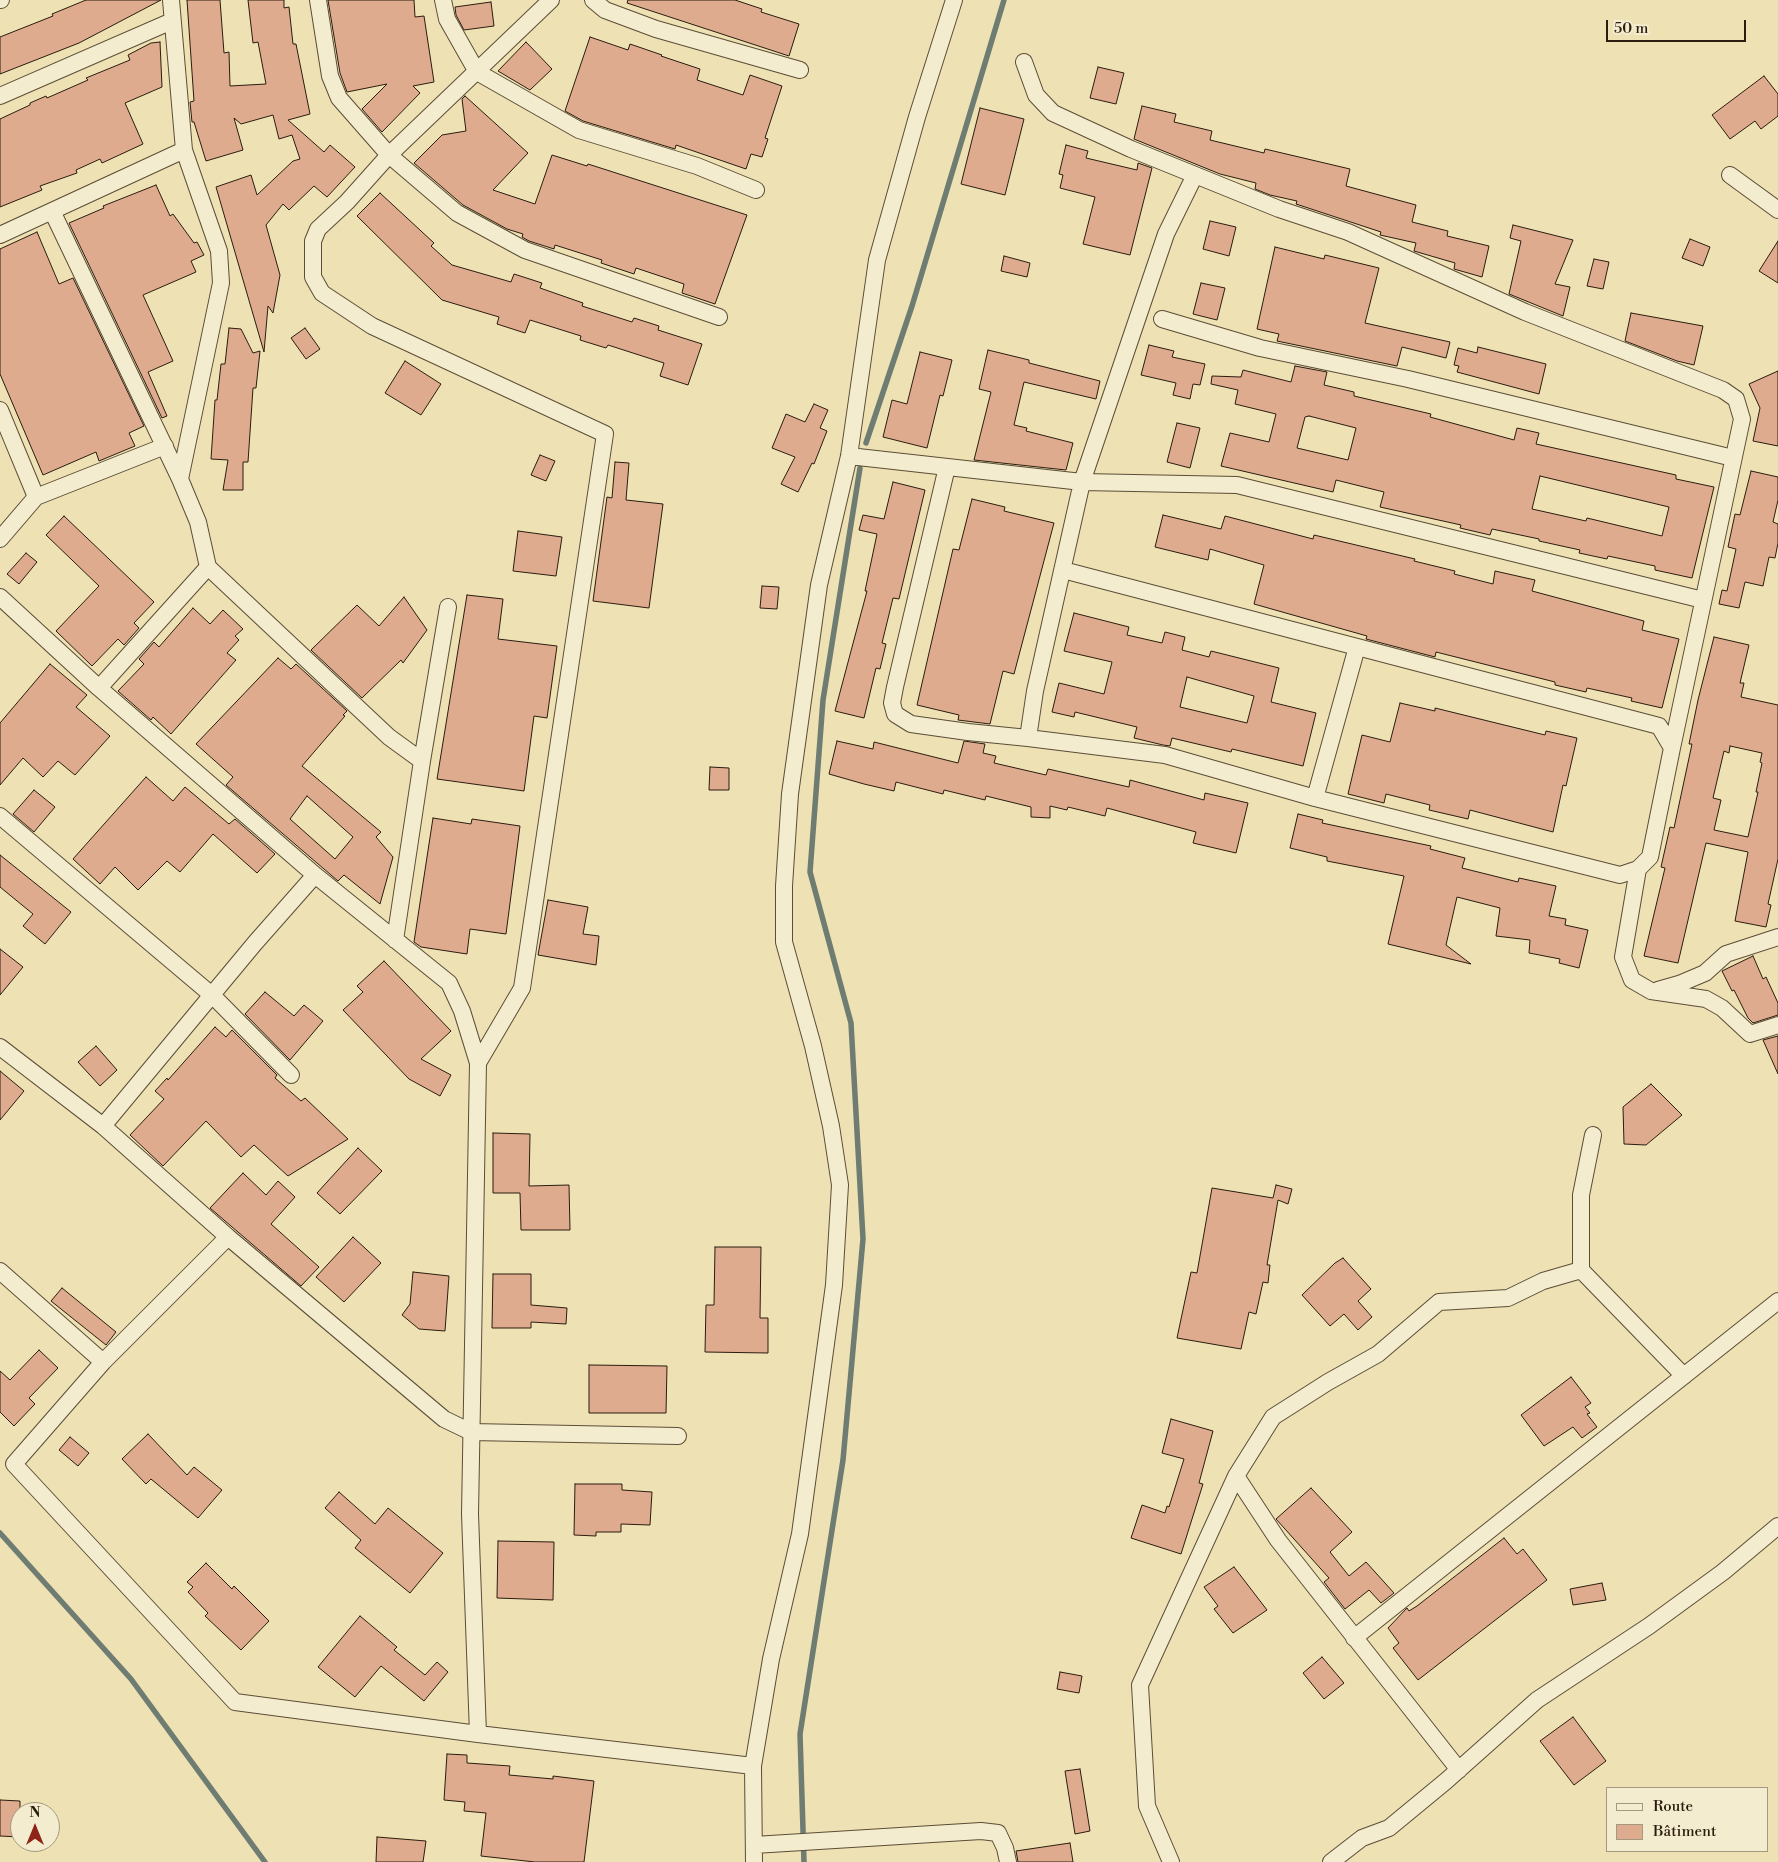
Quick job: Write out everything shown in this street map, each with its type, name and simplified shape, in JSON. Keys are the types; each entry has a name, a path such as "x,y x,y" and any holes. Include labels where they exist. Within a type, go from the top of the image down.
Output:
{"street":[{"path":"171,0 184,150 220,251 221,283 180,479"},
{"path":"318,0 330,76 339,98 389,156 457,214 525,250 719,317"},
{"path":"443,0 447,19 477,72 580,130 697,166 756,190"},
{"path":"478,1063 522,988 605,434 372,326 322,293 312,277 312,241 318,229 347,202 389,156 551,0"},
{"path":"592,0 605,10 656,29 800,70"},
{"path":"754,1862 753,1766 772,1659 800,1534 834,1284 840,1185 831,1126 815,1054 784,942 784,886 790,794 818,585 849,456 877,260 917,117 954,0"},
{"path":"0,96 172,21"},
{"path":"946,467 892,703 895,714 911,724 1165,755 1315,798 1620,875 1638,868 1650,857 1742,419 1736,399 1723,390 1524,312 1348,232 1194,175 1131,149 1053,113 1036,95 1024,62"},
{"path":"0,235 184,150"},
{"path":"1028,738 1035,690 1082,482 1166,234 1194,175"},
{"path":"1730,175 1778,210"},
{"path":"52,211 180,479 198,522 208,567 389,737 422,762"},
{"path":"1162,319 1260,348 1408,378 1733,458"},
{"path":"0,410 36,497"},
{"path":"0,539 36,497 165,446"},
{"path":"849,456 1082,482 1237,485 1703,600"},
{"path":"98,688 208,567"},
{"path":"1062,570 1659,726 1672,748"},
{"path":"0,597 98,688 315,875 449,983 462,1011 478,1063 470,1514 478,1734"},
{"path":"395,940 448,607"},
{"path":"1315,798 1357,647"},
{"path":"0,816 213,996 291,1075"},
{"path":"1638,868 1623,957 1632,980 1651,991 1706,999 1722,1008 1750,1034 1778,1025"},
{"path":"103,1126 213,996 255,943 315,875"},
{"path":"1651,991 1679,984 1704,973 1726,954 1778,937"},
{"path":"0,1047 103,1126 228,1237 444,1419 471,1432 678,1436"},
{"path":"1593,1135 1580,1195 1580,1270 1684,1376"},
{"path":"228,1237 103,1362 14,1464 235,1702 478,1734 753,1766"},
{"path":"1171,1862 1147,1806 1140,1685 1236,1476 1273,1417 1328,1382 1378,1354 1439,1302 1508,1298 1543,1281 1580,1270"},
{"path":"0,1271 103,1362"},
{"path":"1354,1638 1778,1300"},
{"path":"1236,1476 1278,1540 1459,1770"},
{"path":"1331,1862 1362,1838 1389,1828 1459,1770 1537,1700 1650,1626 1723,1572 1778,1526"},
{"path":"754,1844 982,1831 998,1834 1005,1848 1008,1862"}],"building":[{"path":"86,0 161,0 79,43 0,74 0,37 53,16 52,14"},
{"path":"187,0 220,0 224,53 229,52 230,86 266,84 258,42 253,43 248,0 284,0 284,8 289,7 293,44 296,44 310,114 288,120 324,152 330,145 355,167 327,197 314,186 289,210 283,204 266,225 280,275 273,313 268,306 264,352 216,187 251,175 257,195 293,161 300,159 292,135 279,139 273,115 241,124 234,118 243,150 206,161 194,122 192,122 190,102 194,101"},
{"path":"328,0 414,0 415,17 424,16 434,82 413,86 420,93 382,132 362,109 387,84 347,92 340,73"},
{"path":"628,0 735,0 762,9 761,12 799,24 789,56 627,3"},
{"path":"491,2 494,26 464,30 456,15 455,7"},
{"path":"590,37 628,50 630,44 700,69 697,80 743,95 750,75 782,86 765,138 768,139 762,157 751,154 746,169 676,145 675,149 583,121 565,111"},
{"path":"160,42 162,87 125,103 143,144 102,163 100,159 76,170 77,173 40,186 42,190 0,207 0,119 30,105 30,103 46,96 47,98 88,80 86,78 130,60 128,55 151,43"},
{"path":"526,42 552,69 530,90 498,71"},
{"path":"1098,67 1124,73 1116,104 1090,98"},
{"path":"1764,76 1778,94 1778,116 1761,129 1755,121 1730,139 1712,115"},
{"path":"465,96 528,153 493,190 535,204 552,155 587,166 588,164 747,215 715,304 682,293 684,284 636,268 634,274 601,263 602,260 555,245 554,249 529,241 522,237 523,234 507,229 463,205 414,163 442,135 466,131 462,99"},
{"path":"1142,106 1176,114 1174,122 1212,131 1210,140 1264,153 1265,149 1350,169 1346,186 1416,205 1412,222 1448,231 1447,236 1489,246 1482,277 1454,269 1455,263 1414,251 1416,243 1380,235 1381,232 1296,204 1297,201 1270,195 1255,189 1256,183 1220,174 1134,139"},
{"path":"980,108 1024,119 1005,195 961,184"},
{"path":"1066,145 1088,151 1086,158 1137,170 1138,163 1152,168 1130,255 1083,244 1095,197 1060,188 1063,175 1059,174"},
{"path":"156,185 170,216 173,214 194,243 197,242 204,255 191,261 196,272 143,295 173,361 148,372 167,416 162,418 69,223 104,208 103,206"},
{"path":"380,193 434,243 431,246 452,265 511,282 514,274 542,283 540,288 583,303 582,306 632,322 634,318 659,326 658,330 702,344 688,385 660,376 664,363 608,345 606,348 580,340 581,336 530,320 525,333 497,324 499,317 442,300 357,216"},
{"path":"1210,221 1236,227 1229,256 1203,249"},
{"path":"1513,225 1573,240 1555,284 1570,287 1563,316 1509,294 1521,241 1510,238"},
{"path":"37,232 59,284 73,278 144,426 129,433 135,446 99,461 96,452 43,475 0,374 0,249"},
{"path":"1690,239 1710,247 1703,266 1682,258"},
{"path":"1778,241 1778,283 1759,271"},
{"path":"1275,247 1324,259 1325,255 1379,268 1365,323 1450,342 1446,358 1402,347 1397,366 1277,341 1279,334 1257,329"},
{"path":"1004,256 1030,263 1027,277 1001,271"},
{"path":"1594,259 1609,262 1603,289 1587,286"},
{"path":"1201,283 1225,288 1217,320 1193,314"},
{"path":"1631,313 1703,326 1694,365 1677,361 1625,341"},
{"path":"229,328 241,329 253,353 260,351 256,388 253,388 248,462 243,462 243,490 223,490 228,460 211,459 215,400 217,400 221,364 225,364"},
{"path":"305,328 320,349 306,359 291,338"},
{"path":"1149,345 1174,351 1172,357 1205,364 1200,385 1193,384 1190,399 1173,395 1176,383 1141,375"},
{"path":"1478,347 1546,364 1539,394 1457,372 1459,366 1454,365 1458,348 1477,353"},
{"path":"988,350 1029,360 1029,363 1100,381 1096,399 1024,382 1014,425 1027,428 1026,431 1073,443 1066,470 974,460 991,392 979,389"},
{"path":"920,352 952,360 943,396 940,395 927,448 883,437 892,400 907,404"},
{"path":"405,361 441,384 421,415 385,393"},
{"path":"1295,366 1327,372 1324,385 1354,392 1354,396 1431,414 1430,417 1514,440 1517,428 1539,433 1536,444 1676,475 1676,479 1714,487 1692,578 1655,570 1655,566 1608,556 1607,559 1579,553 1580,550 1539,541 1539,539 1492,529 1490,535 1460,528 1461,525 1380,507 1384,492 1336,480 1333,492 1221,466 1230,433 1269,442 1276,414 1235,404 1238,390 1211,384 1212,376 1241,377 1243,370 1291,382","holes":["1309,416 1356,428 1348,460 1297,448 1305,417","1540,476 1669,507 1662,536 1587,518 1586,521 1532,509"]},
{"path":"1778,371 1778,446 1753,441 1760,408 1749,384"},
{"path":"814,404 828,410 820,428 827,431 814,464 812,463 798,492 781,484 795,457 772,448 786,414 805,422"},
{"path":"1177,423 1200,428 1190,468 1167,462"},
{"path":"540,455 555,461 546,481 531,475"},
{"path":"615,462 629,463 626,500 663,504 649,608 593,601 607,497 612,498"},
{"path":"1751,471 1778,477 1778,500 1773,522 1778,524 1778,543 1775,558 1769,557 1763,586 1745,582 1739,608 1719,604 1722,590 1727,591 1736,549 1728,547 1735,514 1740,515"},
{"path":"893,482 925,490 899,599 893,598 882,643 886,644 880,669 876,668 864,718 835,711 867,591 865,591 877,534 859,530 863,515 884,519"},
{"path":"972,499 1005,507 1004,511 1054,523 1014,674 1003,671 990,724 958,720 959,715 917,705 953,549 959,550"},
{"path":"1163,515 1221,529 1225,516 1313,539 1314,535 1415,559 1414,561 1455,571 1454,574 1493,584 1495,571 1535,580 1532,591 1644,621 1642,630 1679,639 1662,708 1631,701 1632,698 1587,688 1586,692 1555,685 1555,682 1436,652 1435,657 1366,639 1367,636 1254,604 1264,565 1210,549 1208,560 1155,547"},
{"path":"64,516 154,602 134,623 139,628 124,645 118,639 92,666 56,631 99,586 46,535"},
{"path":"518,531 562,537 556,576 513,571"},
{"path":"26,553 37,562 19,584 7,574"},
{"path":"762,586 779,587 777,609 760,608"},
{"path":"467,595 503,599 498,639 557,646 547,718 534,716 524,791 437,779"},
{"path":"404,597 427,630 403,663 401,660 362,698 311,650 357,605 379,626"},
{"path":"193,608 210,624 223,610 243,629 235,636 239,640 227,653 236,660 171,734 153,717 151,720 118,691 144,664 139,659 154,642 159,647"},
{"path":"1074,613 1129,627 1127,635 1162,643 1165,632 1185,637 1182,650 1209,657 1211,651 1279,668 1271,702 1316,713 1303,766 1232,749 1231,752 1172,738 1170,746 1163,745 1134,738 1137,727 1075,712 1074,717 1052,712 1059,683 1104,694 1112,662 1064,651","holes":["1187,677 1254,696 1247,723 1180,707"]},
{"path":"1714,637 1749,645 1740,683 1744,683 1741,697 1778,705 1778,859 1768,904 1771,905 1766,927 1735,921 1748,852 1706,843 1678,963 1644,956 1665,868 1661,867 1670,827 1674,828 1692,744 1689,744","holes":["1730,746 1762,753 1760,762 1762,763 1756,792 1758,792 1748,837 1714,830 1721,800 1713,798 1724,751 1729,753"]},
{"path":"278,658 291,669 296,664 347,711 343,715 345,716 302,766 381,832 376,837 393,857 380,904 344,875 338,881 226,785 233,777 196,744","holes":["307,796 353,837 335,859 290,819"]},
{"path":"50,664 87,695 76,707 110,736 75,775 58,761 43,777 23,758 0,785 0,723"},
{"path":"1400,703 1435,711 1435,708 1545,735 1546,731 1577,738 1566,786 1563,785 1553,832 1470,810 1468,819 1429,810 1430,805 1386,794 1384,803 1348,794 1362,735 1390,742"},
{"path":"837,741 873,749 874,742 958,763 964,741 985,744 983,753 996,756 994,763 1046,775 1048,769 1129,787 1130,780 1204,800 1205,793 1248,803 1236,853 1193,843 1196,832 1107,808 1105,816 1068,807 1067,810 1050,806 1050,818 1031,817 1031,807 986,796 985,800 944,790 943,794 896,782 894,791 864,784 829,774"},
{"path":"710,767 729,768 729,790 709,790"},
{"path":"146,777 173,801 185,787 229,824 235,819 275,854 257,873 213,834 180,872 167,861 138,890 115,867 100,884 73,859"},
{"path":"34,790 55,807 34,832 13,814"},
{"path":"1298,814 1323,820 1322,823 1431,846 1430,849 1465,858 1462,868 1518,882 1519,878 1556,886 1549,916 1566,919 1565,925 1588,930 1579,968 1559,963 1560,959 1529,953 1530,940 1496,936 1500,908 1457,897 1446,945 1471,964 1388,944 1404,876 1327,861 1327,857 1290,848"},
{"path":"433,818 471,824 472,819 520,826 506,934 470,929 467,954 421,947 414,942"},
{"path":"0,855 71,912 45,944 23,926 33,914 0,887"},
{"path":"548,900 588,907 583,934 599,936 596,965 538,955"},
{"path":"0,949 23,967 0,995"},
{"path":"1753,956 1763,979 1766,977 1778,1003 1778,1015 1753,1023 1748,1018 1722,971"},
{"path":"384,961 451,1031 421,1059 451,1075 440,1096 409,1079 343,1010 363,992 357,986"},
{"path":"265,992 294,1016 304,1005 323,1021 290,1060 245,1014"},
{"path":"215,1027 226,1037 232,1030 277,1075 275,1078 301,1101 305,1098 348,1139 288,1176 254,1145 241,1157 206,1121 163,1166 130,1135 164,1099 155,1091 167,1078 168,1080"},
{"path":"1778,1036 1778,1074 1763,1040"},
{"path":"96,1046 117,1070 100,1086 78,1062"},
{"path":"0,1071 24,1091 0,1120"},
{"path":"1651,1084 1682,1115 1646,1145 1624,1144 1623,1107"},
{"path":"493,1133 530,1134 529,1186 569,1185 570,1230 521,1230 520,1193 493,1193"},
{"path":"358,1148 382,1171 340,1214 317,1193"},
{"path":"243,1173 266,1195 278,1181 295,1197 271,1224 319,1267 301,1286 210,1208"},
{"path":"1276,1185 1292,1189 1288,1204 1278,1200 1267,1265 1270,1265 1268,1283 1263,1282 1256,1314 1249,1312 1241,1349 1177,1338 1191,1272 1197,1273 1212,1188 1273,1198"},
{"path":"353,1237 381,1263 344,1302 316,1277"},
{"path":"715,1247 761,1247 760,1318 768,1318 768,1353 705,1352 706,1305 714,1305"},
{"path":"1343,1258 1371,1289 1358,1301 1372,1317 1358,1330 1344,1314 1330,1326 1302,1295 1335,1263"},
{"path":"413,1272 449,1276 445,1331 419,1329 402,1315 410,1304"},
{"path":"493,1274 531,1274 531,1305 567,1308 566,1324 531,1322 531,1328 492,1328"},
{"path":"62,1288 116,1332 106,1345 51,1301"},
{"path":"39,1350 58,1368 29,1398 35,1404 14,1426 0,1412 0,1371 10,1380"},
{"path":"589,1365 667,1366 666,1413 589,1413"},
{"path":"1571,1377 1591,1403 1585,1407 1590,1413 1587,1414 1597,1427 1582,1438 1573,1427 1544,1446 1521,1415"},
{"path":"1171,1419 1213,1431 1199,1483 1203,1484 1181,1554 1131,1538 1142,1505 1165,1513 1167,1506 1169,1507 1184,1459 1162,1453"},
{"path":"148,1434 187,1475 194,1467 222,1490 198,1518 151,1479 146,1484 122,1459"},
{"path":"70,1437 89,1453 78,1466 59,1450"},
{"path":"575,1484 622,1484 622,1490 652,1492 650,1525 621,1524 621,1532 596,1532 596,1536 574,1535"},
{"path":"1311,1488 1352,1532 1330,1552 1349,1576 1366,1562 1394,1593 1381,1603 1369,1590 1345,1609 1324,1582 1329,1578 1276,1519"},
{"path":"339,1492 375,1524 388,1508 443,1553 410,1593 355,1548 361,1540 325,1508"},
{"path":"1504,1538 1517,1554 1523,1549 1547,1580 1418,1680 1393,1648 1399,1643 1388,1628 1407,1608 1409,1611 1417,1606"},
{"path":"498,1541 554,1542 553,1600 497,1598"},
{"path":"206,1563 232,1589 234,1586 269,1621 241,1650 205,1616 208,1613 188,1592 193,1587 187,1582"},
{"path":"1234,1567 1267,1610 1233,1633 1214,1609 1218,1606 1204,1587"},
{"path":"1602,1583 1606,1600 1573,1605 1570,1589"},
{"path":"360,1616 397,1647 394,1650 425,1675 437,1662 448,1672 424,1701 381,1666 355,1697 318,1667"},
{"path":"1322,1657 1344,1683 1324,1699 1303,1673"},
{"path":"1060,1672 1082,1676 1079,1693 1057,1689"},
{"path":"1573,1717 1606,1761 1574,1785 1540,1741"},
{"path":"447,1754 467,1755 467,1763 510,1766 509,1775 553,1779 553,1776 594,1781 584,1862 535,1862 481,1856 486,1813 464,1811 465,1802 444,1800"},
{"path":"1080,1769 1090,1831 1075,1834 1065,1771"},
{"path":"0,1800 20,1801 10,1802 10,1836 0,1836"},
{"path":"377,1837 426,1841 423,1862 376,1862"},
{"path":"1070,1843 1073,1862 1018,1862 1016,1851"}],"waterway":[{"path":"866,443 912,306 1004,0"},
{"path":"804,1862 800,1734 843,1460 863,1239 851,1023 810,872 823,700 860,468"},
{"path":"0,1533 131,1679 265,1862"}]}
